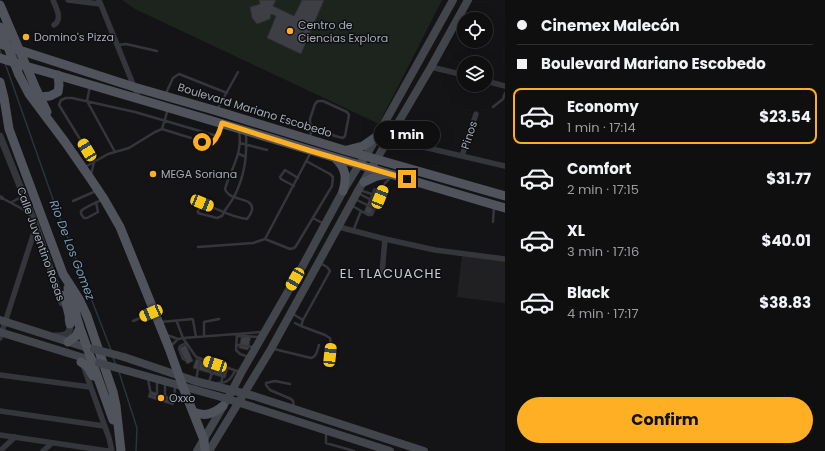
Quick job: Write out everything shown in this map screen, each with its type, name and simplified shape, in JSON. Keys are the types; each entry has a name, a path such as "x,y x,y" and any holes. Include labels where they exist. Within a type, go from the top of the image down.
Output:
{"main road":[{"path":"197,451 226,403 232,391 238,372 256,348 324,224 358,165 366,156 453,0"},
{"path":"209,451 271,349 357,194 378,160 468,0"},
{"path":"0,5 15,39 24,66 65,142"},
{"path":"0,27 23,85 90,178 98,190 100,200 120,227 169,348 179,383 188,400 204,440 205,451"},
{"path":"15,39 24,48 35,55"},
{"name":"Boulevard Mariano Escobedo","path":"0,44 134,87 378,160 505,196"},
{"name":"Boulevard Mariano Escobedo","path":"0,58 505,208"},
{"path":"45,73 54,74 59,85 58,92 50,96 38,93 36,83 39,77 45,73"},
{"path":"0,82 9,129"},
{"path":"168,107 173,101 178,99"},
{"path":"0,108 63,274 80,328 96,362 120,446"},
{"path":"344,150 363,146 376,137"},
{"path":"332,157 338,161 345,171 346,178 343,191"},
{"path":"357,194 377,176 390,174"},
{"path":"63,274 63,290 70,324"},
{"path":"63,274 83,307 114,396 120,446"},
{"path":"3,321 91,349 124,357 226,403 238,402 326,431 365,446 389,451"},
{"path":"68,342 76,336 80,328"},
{"path":"1,334 165,381 179,383 196,379 232,391 254,396 424,451"},
{"path":"81,362 92,372 99,396 108,403"},
{"path":"250,383 254,396"},
{"path":"193,412 201,415 209,414 215,412 226,403"}],"street":[{"path":"53,0 59,17 58,21 54,25"},
{"path":"68,0 100,2 139,99"},
{"path":"431,67 457,73"},
{"path":"493,83 505,86"},
{"name":"Pinos","path":"462,156 476,114"},
{"name":"Calle Juventino Rosas","path":"0,136 36,226 70,324"},
{"path":"389,139 505,165"},
{"path":"1,334 3,321 36,226"},
{"path":"339,227 385,239 449,252 505,259"},
{"path":"382,273 385,239"},
{"path":"49,336 66,335 69,332 70,324"},
{"path":"43,345 50,351 78,359 81,362 109,438 112,451"},
{"path":"0,375 90,387"},
{"path":"0,411 104,426"},
{"path":"0,435 88,450 108,451"},
{"path":"0,451 15,437"},
{"path":"43,451 52,443"}],"lane":[{"path":"117,45 126,44 157,51"},
{"path":"217,111 238,72"},
{"path":"165,96 174,78 179,74 227,93"},
{"path":"90,85 87,101 115,152"},
{"path":"493,107 503,99 505,93"},
{"path":"90,178 94,162 60,105 63,98 72,98 135,112 217,136"},
{"path":"310,139 312,126 310,124 310,119 315,104 318,101 323,101 349,114 345,136 343,138 312,126"},
{"path":"162,129 168,107"},
{"path":"83,168 104,156 129,148 162,129 207,143 212,143 217,136 222,123"},
{"path":"242,129 239,154 225,190 227,194 234,197 251,204 252,207 250,215 247,219 242,218 224,212 202,203 198,213 217,218 222,216 224,212 234,197 243,176 246,158 247,144 242,129"},
{"path":"240,143 267,150"},
{"path":"266,239 311,151"},
{"path":"239,154 246,158"},
{"path":"198,247 253,243 266,239 290,249 294,248 299,243 332,186 333,177 327,171 306,161"},
{"path":"294,186 280,177 285,170 298,178"},
{"path":"361,211 372,215 390,174"},
{"path":"73,202 98,190"},
{"path":"357,194 380,197"},
{"path":"357,194 377,203"},
{"path":"357,194 375,209"},
{"path":"353,231 361,211 357,194"},
{"path":"11,202 24,196"},
{"path":"1,198 11,202 30,214"},
{"path":"100,200 98,211 87,218 84,218 81,211 100,200"},
{"path":"493,222 494,204"},
{"path":"313,218 324,224"},
{"path":"301,326 330,271 327,267 319,263"},
{"path":"281,302 291,312 303,320"},
{"path":"133,321 155,312"},
{"path":"204,336 204,322 219,319"},
{"path":"159,322 193,320 196,337"},
{"path":"177,322 183,338 193,356 238,372"},
{"path":"295,323 325,334 330,338 331,344 329,365"},
{"path":"164,335 178,339 204,336 263,335"},
{"path":"237,335 263,335"},
{"path":"237,335 236,348 238,353 250,357"},
{"path":"169,348 178,339"},
{"path":"185,360 183,359 179,349 180,346 186,343"},
{"path":"236,345 256,348"},
{"path":"271,349 311,358 317,353 319,345"},
{"path":"196,379 200,359"},
{"path":"215,364 209,383 227,382 238,372"},
{"path":"220,383 225,368"},
{"path":"147,376 151,395 174,401 188,400"},
{"path":"157,379 157,397"},
{"path":"165,381 165,399"},
{"path":"290,384 271,381 266,383 266,385 270,390 291,398 294,404 294,409"},
{"path":"174,401 179,383"},
{"path":"326,431 326,443 354,451"}],"shaded area":[{"name":"Centro de Ciencias Explora","path":"122,0 442,0 379,124 135,9"},
{"path":"462,256 505,261 505,303 457,297"}],"building":[{"name":"Centro de Ciencias Explora","path":"259,0 276,0 273,6 294,16 302,0 324,0 301,54 267,38 276,16 271,14 270,19 257,24 252,18 250,7 260,4"},
{"path":"374,188 381,191 371,215 364,212"},
{"path":"242,334 251,336 248,350 239,348"},
{"path":"186,345 193,361 187,364 179,348"},
{"path":"196,359 228,369 225,378 193,368"},
{"name":"Oxxo","path":"150,391 175,399 173,405 148,397"}],"waterway":[{"name":"Rio De Los Gomez","path":"0,50 2,56"},
{"name":"Rio De Los Gomez","path":"5,63 54,202 111,350"},
{"name":"Rio De Los Gomez","path":"113,358 116,365"},
{"name":"Rio De Los Gomez","path":"119,372 137,428 136,451"}],"place":[{"name":"Centro de Ciencias Explora","path":"290,31"},
{"name":"Domino's Pizza","path":"26,37"},
{"name":"MEGA Soriana","path":"153,174"},
{"name":"Oxxo","path":"161,398"}],"district":[{"name":"EL TLACUACHE","path":"391,273"}],"route":[{"path":"202,142 212,143 219,133 222,123 407,179"}]}
